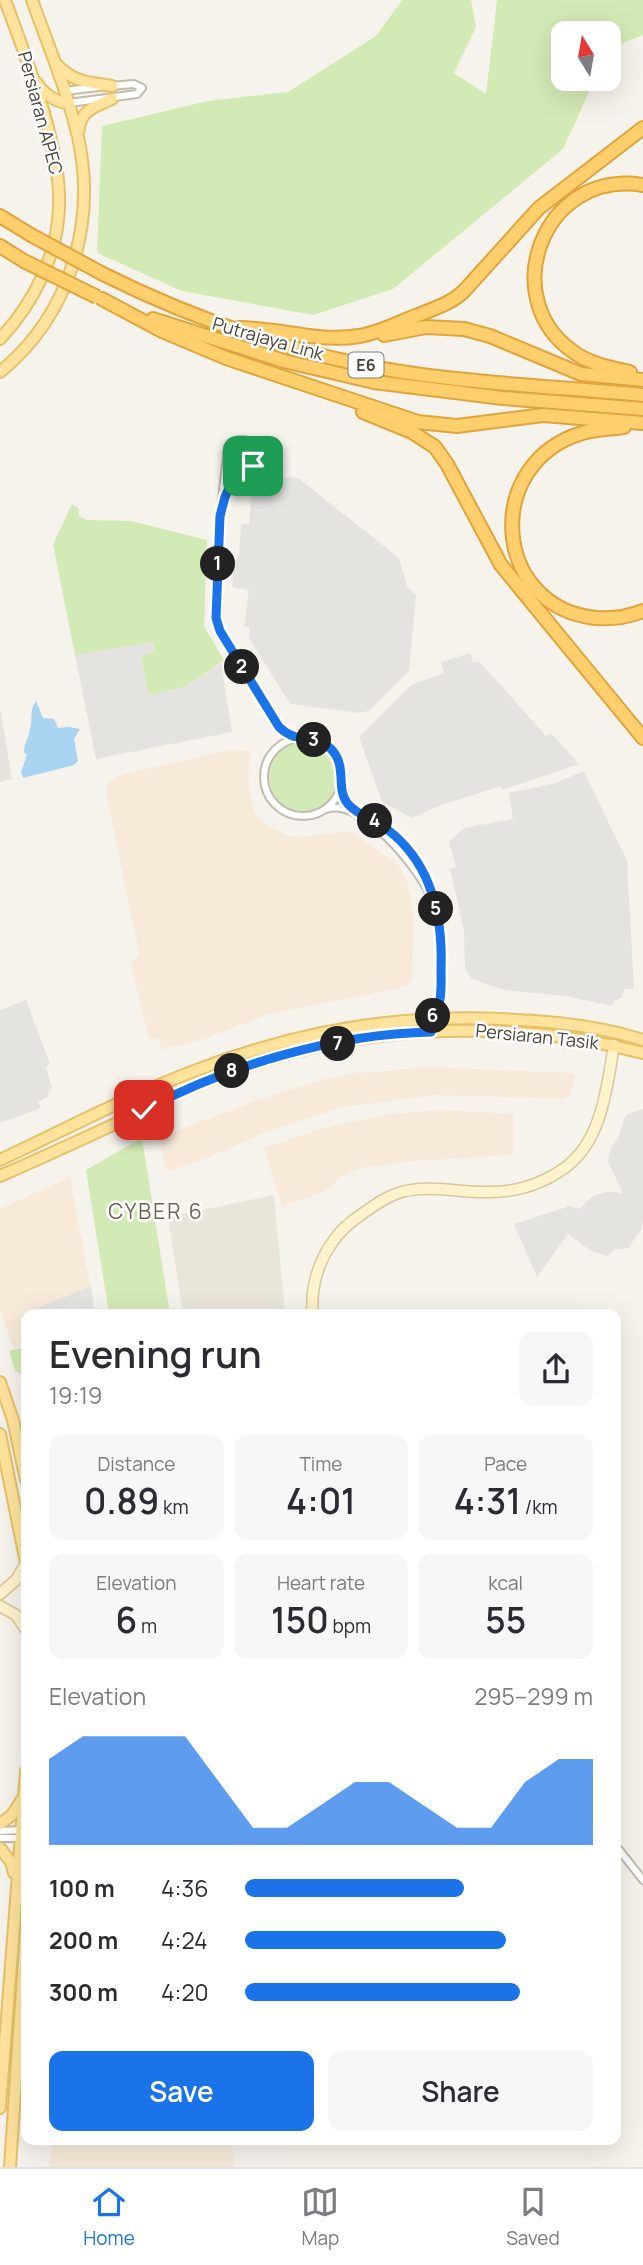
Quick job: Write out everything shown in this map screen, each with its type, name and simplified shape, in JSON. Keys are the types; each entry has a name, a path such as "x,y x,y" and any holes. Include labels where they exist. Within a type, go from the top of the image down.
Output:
{"highway":[{"path":"227,328 263,328 335,338 359,336 450,301 464,291 539,208 643,128"},
{"path":"643,185 618,184 590,191 564,207 546,229 535,269 539,306 556,337 574,353 643,379"},
{"name":"Putrajaya Link","path":"0,216 103,274 162,302 227,328 318,354 392,370 643,395"},
{"name":"Putrajaya Link","path":"0,246 24,261 99,298 171,326 245,350 374,382 503,398 643,409"},
{"path":"99,298 162,331 405,429 435,447 447,464 506,573 643,738"},
{"path":"263,328 337,343 426,327 450,327 479,332 581,374 643,379"},
{"path":"266,372 409,420 441,425 464,425 543,415 643,423"},
{"path":"643,423 593,430 568,439 542,456 524,477 514,500 513,543 522,568 537,589 558,606 579,615 613,618 643,611"}],"main road":[{"name":"Persiaran APEC","path":"0,339 16,321 34,293 48,261 59,211 58,182 48,132 32,72 5,0"},
{"name":"Persiaran APEC","path":"0,372 24,350 40,330 70,275 78,251 85,196 78,138 69,103 32,0"},
{"path":"54,62 72,78 112,86"},
{"path":"32,72 41,90 62,103 69,103"},
{"path":"48,132 49,113 55,99 64,91"},
{"path":"78,138 79,119 87,111 112,99"},
{"name":"Persiaran Tasik","path":"0,1160 168,1082 242,1054 298,1037 364,1025 431,1019 443,1014 564,1023 643,1040"},
{"name":"Persiaran Tasik","path":"73,1144 168,1098 236,1070 332,1045 376,1037 447,1031 545,1035 614,1045 643,1053"},
{"path":"0,1176 73,1144"},
{"path":"0,1181 73,1144"},
{"path":"0,1382 13,1420 21,1457"},
{"path":"0,1434 21,1538"},
{"path":"0,1824 12,1815 21,1801"},
{"path":"0,1848 11,1862 16,1890"},
{"path":"0,2108 21,1855"},
{"path":"10,2167 21,2005"}],"street":[{"path":"64,91 134,84 142,88 137,94 69,103"},
{"path":"220,516 228,490 235,480 256,462 257,452 249,441 234,441 226,456 220,516 218,625 279,727 283,744"},
{"path":"226,456 233,467 241,470 249,468"},
{"path":"279,727 294,739"},
{"path":"435,906 416,870 385,834 340,807 306,816 278,807 264,782 265,768 270,757 283,744 294,739 313,739 329,748 337,757 342,775 342,789 348,805 390,832 422,868 431,886 435,906 442,952 443,1014 447,1031"},
{"path":"321,811 335,799 341,788 342,775"},
{"path":"431,1019 431,1032"},
{"path":"313,1309 315,1282 329,1247 348,1223 380,1201 405,1191 421,1189 491,1192 519,1189 543,1181 568,1166 584,1146 603,1107 614,1045"},
{"path":"0,1594 16,1580 21,1572"},
{"path":"0,1606 16,1615 21,1622"},
{"path":"0,1831 21,1834"},
{"path":"0,1838 21,1834"},
{"path":"621,1852 643,1880"}],"shaded area":[{"path":"261,476 298,478 399,558 407,586 416,595 409,671 369,711 360,713 290,704 249,638 250,627 244,627 249,590 232,587 234,562 239,556 241,524 249,524 252,486"},
{"path":"153,642 155,652 141,656 148,695 185,687 221,663 232,732 96,759 75,655"},
{"path":"470,653 473,663 479,661 546,736 551,733 579,764 502,790 501,786 436,807 412,818 382,802 359,737 411,685 444,673 441,662"},
{"path":"0,707 12,779 0,782"},
{"path":"228,750 251,751 248,778 254,811 269,827 289,836 300,837 351,831 398,865 408,884 414,922 412,979 407,986 268,1014 202,1040 162,1049 159,1038 149,1039 131,966 139,955 106,791 110,780 117,776"},
{"path":"584,771 627,861 634,989 625,989 622,997 614,1001 612,1006 566,996 504,990 472,979 465,969 464,930 450,869 456,867 449,842 464,828 513,819 509,793 553,784"},
{"path":"26,1000 50,1064 46,1067 52,1088 47,1097 38,1102 41,1108 0,1123 0,1010"},
{"path":"427,1067 576,1075 570,1095 563,1099 435,1095 343,1107 263,1133 207,1158 169,1171 165,1169 160,1137 258,1100 324,1079"},
{"path":"643,1109 641,1230 628,1248 614,1250 608,1256 591,1251 568,1234 537,1277 514,1224 570,1206 579,1209 593,1196 608,1191 623,1194 608,1161 610,1150 628,1114"},
{"path":"437,1110 513,1114 514,1153 360,1168 340,1176 323,1192 282,1206 264,1148 323,1128 385,1115"},
{"path":"70,1177 94,1309 21,1309 21,1346 14,1348 0,1311 0,1209"},
{"path":"274,1195 285,1309 182,1309 168,1217"},
{"path":"91,1286 94,1309 35,1309"},
{"path":"52,2145 231,2145 235,2167 50,2167"}],"green space":[{"path":"402,0 471,0 476,27 454,73 486,94 497,0 643,0 643,35 621,44 621,21 551,21 551,91 590,91 563,149 393,289 313,315 182,291 97,253 102,126 208,101 288,92 376,36"},
{"path":"72,504 78,508 79,516 87,520 131,521 207,540 204,626 224,660 185,687 148,695 141,655 153,642 75,655 53,544"},
{"path":"303,743 316,746 327,753 334,764 337,777 334,790 327,801 316,808 303,811 290,808 279,801 272,790 269,777 272,764 279,753 290,746"},
{"path":"142,1138 169,1309 108,1309 86,1170"},
{"path":"21,1347 21,1374 15,1371 9,1351"}],"water":[{"path":"36,701 43,718 54,719 58,728 80,729 74,739 78,761 74,765 23,778 21,772 27,755 24,749"}],"district":[{"name":"CYBER 6","path":"156,1212"}],"route":[{"path":"144,1110 207,1081 272,1059 376,1037 431,1032 431,1019 440,1009 442,952 438,919 431,886 422,868 390,832 348,805 342,789 340,763 329,748 313,739 294,739 279,727 220,631 216,618 220,516 231,484 253,466"}]}
